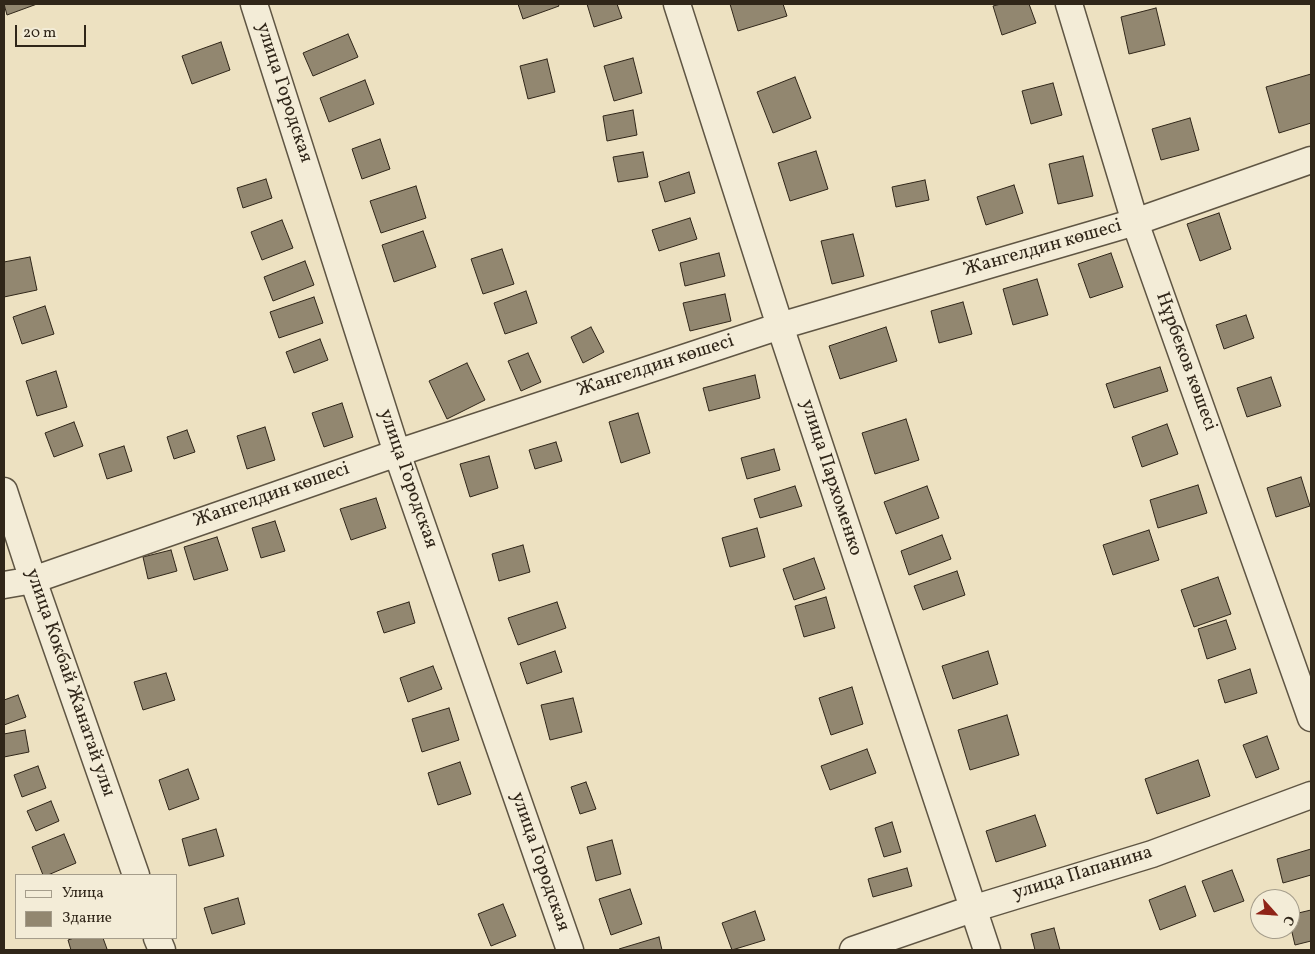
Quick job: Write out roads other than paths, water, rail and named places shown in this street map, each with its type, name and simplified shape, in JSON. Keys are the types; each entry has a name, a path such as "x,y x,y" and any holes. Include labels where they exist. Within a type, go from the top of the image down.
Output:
{"street":[{"name":"улица Городская","path":"254,4 396,453 570,950"},
{"name":"улица Пархоменко","path":"677,4 780,326 986,950"},
{"name":"Нұрбеков көшесі","path":"1069,4 1136,222 1311,718"},
{"name":"Жангелдин көшесі","path":"4,585 33,580 396,453 780,326 1136,222 1311,160"},
{"name":"улица Кокбай Жанатай улы","path":"4,491 33,580 136,874"},
{"name":"улица Папанина","path":"854,950 972,909 1152,854 1311,795"}]}
